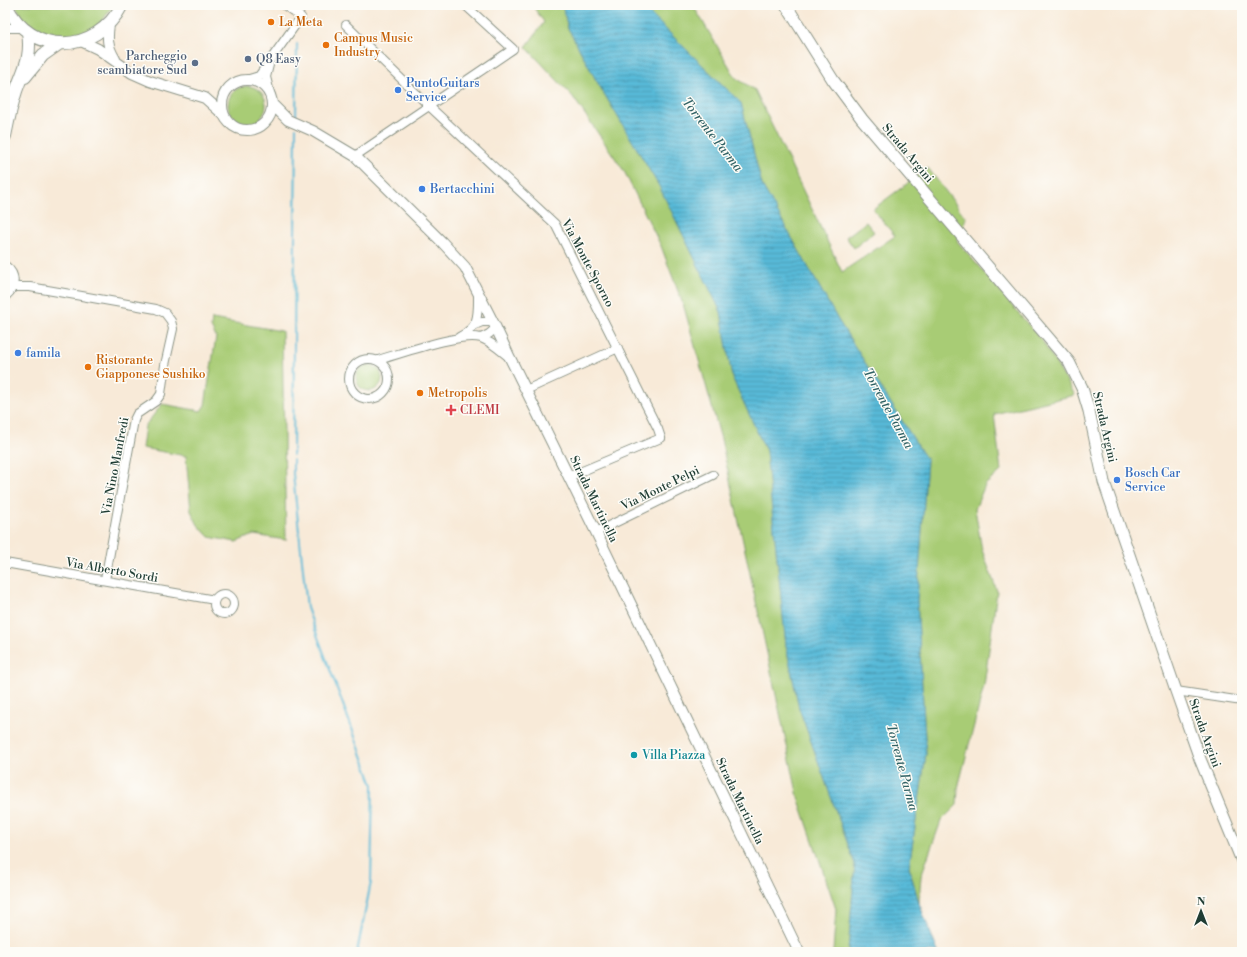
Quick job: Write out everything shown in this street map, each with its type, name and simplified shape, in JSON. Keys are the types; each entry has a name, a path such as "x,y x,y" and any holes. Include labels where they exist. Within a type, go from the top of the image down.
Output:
{"main road":[{"path":"5,136 10,110 16,90 27,65 30,52 18,25 6,5"},
{"path":"18,25 43,40 60,43 81,41 92,37 109,24 117,15 122,5"},
{"name":"Strada Argini","path":"786,5 833,80 862,119 1069,362 1082,388 1089,411 1104,482 1176,691 1203,766 1242,861"},
{"path":"16,90 43,55 60,43"},
{"path":"7,269 12,279 8,291"}],"street":[{"path":"206,98 224,93 234,84 259,76 300,17 284,5"},
{"path":"355,156 513,50 465,5"},
{"path":"109,24 107,40 110,50 117,62"},
{"path":"5,28 18,25"},
{"name":"Via Monte Sporno","path":"346,25 429,106 555,224 658,428 661,438 568,477"},
{"path":"81,41 98,49 132,73 150,81 206,98 232,125 242,130 259,128 269,117 273,105 266,77 270,61"},
{"path":"246,80 260,83 270,93"},
{"path":"224,93 222,100 224,115"},
{"name":"Strada Martinella","path":"273,105 288,120 314,131 355,156 442,242 465,267 596,532 799,952"},
{"path":"265,123 288,120"},
{"path":"7,269 30,287"},
{"path":"8,291 30,287"},
{"name":"Via Nino Manfredi","path":"30,287 156,309 165,314 171,321 173,329 165,365 161,394 156,400 137,414 134,420 105,580"},
{"path":"475,325 478,308 478,291"},
{"path":"378,360 422,347 457,339 481,338 489,334 495,325 482,322 475,325 468,333 457,339"},
{"path":"481,338 492,344 510,358"},
{"path":"526,390 618,348"},
{"path":"389,372 378,360 371,358 365,359 354,365 349,376 349,384 353,392 364,398 371,399 380,396 385,392 388,386 390,379 389,372 394,356"},
{"name":"Via Monte Pelpi","path":"596,532 713,475"},
{"name":"Via Alberto Sordi","path":"5,563 214,600"},
{"path":"1176,691 1242,701"}],"green space":[{"path":"15,5 113,5 104,19 91,30 75,36 58,36 41,31 27,22"},
{"path":"532,5 562,5 568,28 596,80 659,186 721,312 732,377 766,451 786,646 799,708 855,864 848,952 833,952 836,909 798,797 721,439 684,307 661,246 624,171 573,97 526,47 544,22"},
{"path":"641,5 693,5 736,78 755,90 842,272 895,236 873,209 928,168 966,218 957,241 1043,342 1075,395 994,414 1001,471 985,485 975,509 982,550 997,591 984,686 958,788 957,805 941,821 921,876 919,903 909,867 926,754 917,600 927,460 838,320 762,185 741,103"},
{"path":"247,86 257,89 263,95 266,105 263,115 257,121 247,124 237,121 231,115 228,105 231,95 237,89"},
{"path":"866,222 874,232 854,248 846,237"},
{"path":"212,319 282,331 286,540 254,535 236,542 209,537 198,525 191,511 186,456 142,448 145,426 162,404 201,411 205,405 216,337 211,327"},
{"path":"369,365 378,369 382,378 378,387 369,391 360,387 356,378 360,369"}],"water":[{"name":"Torrente Parma","path":"562,5 641,5 741,103 762,185 838,320 927,460 917,600 926,754 909,867 919,903 938,952 848,952 855,864 799,708 786,646 766,451 732,377 721,312 659,186 596,80 568,28"}],"waterway":[{"path":"296,117 297,44"},
{"path":"293,455 296,128"},
{"path":"293,460 293,474 307,608 373,785 371,882 357,952"}],"place":[{"name":"La Meta","path":"271,22"},
{"name":"Campus Music Industry","path":"326,45"},
{"name":"Q8 Easy","path":"248,59"},
{"name":"Parcheggio scambiatore Sud","path":"195,63"},
{"name":"PuntoGuitars Service","path":"398,90"},
{"name":"Bertacchini","path":"422,189"},
{"name":"famila","path":"18,353"},
{"name":"Ristorante Giapponese Sushiko","path":"88,367"},
{"name":"Metropolis","path":"420,393"},
{"name":"CLEMI","path":"451,410"},
{"name":"Bosch Car Service","path":"1117,480"},
{"name":"Villa Piazza","path":"634,755"}]}
